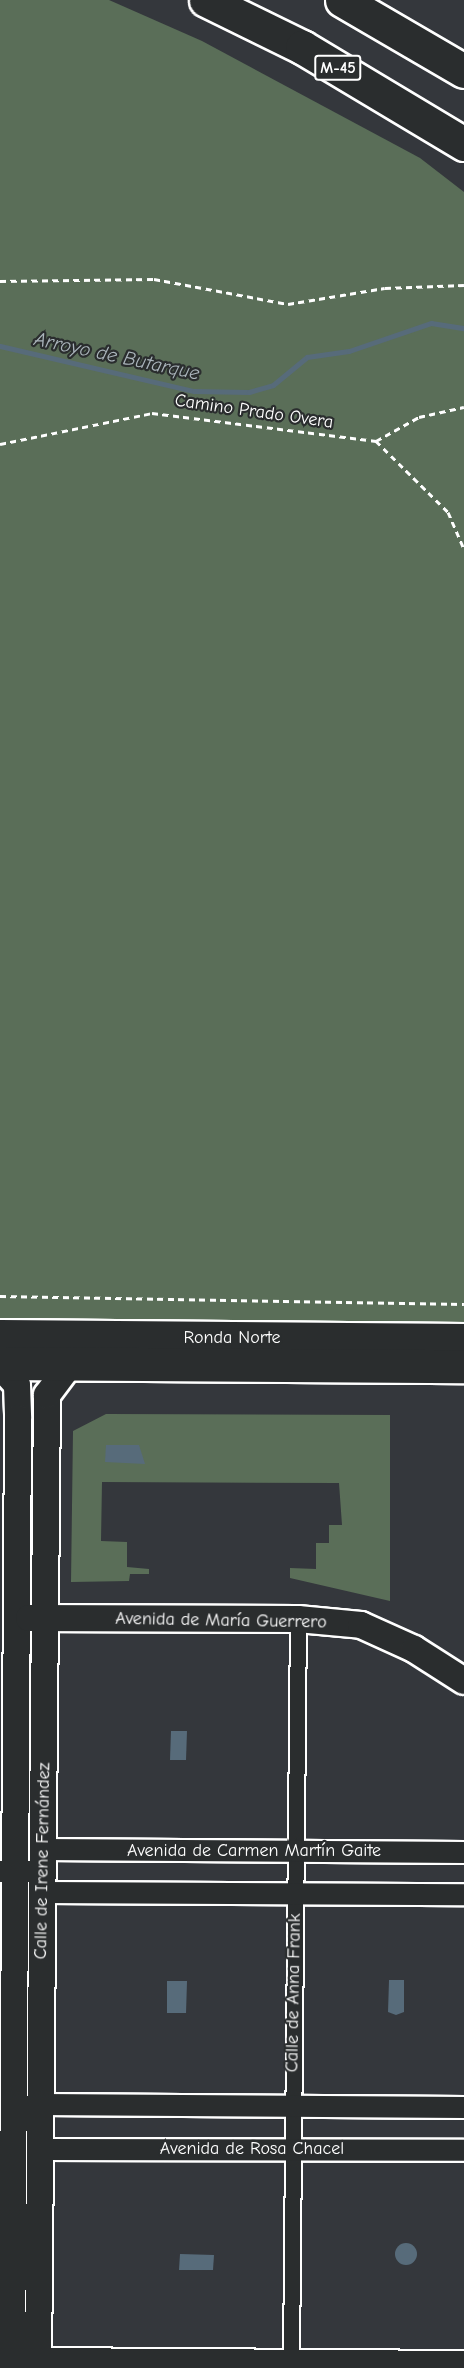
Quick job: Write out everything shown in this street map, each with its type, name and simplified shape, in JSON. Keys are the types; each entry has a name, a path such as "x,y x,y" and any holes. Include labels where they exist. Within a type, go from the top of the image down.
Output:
{"main road":[{"name":"M-45","path":"206,0 302,48 464,144"},
{"path":"342,0 464,71"},
{"name":"Ronda Norte","path":"0,1336 464,1340"},
{"name":"Ronda Norte","path":"0,1364 464,1366"}],"street":[{"name":"Calle de Irene Fernández","path":"38,2363 47,1618 47,1395 71,1363"},
{"name":"Calle de Irene Fernández","path":"0,1364 17,1385 9,1618 8,2125 12,2368"},
{"name":"Avenida de María Guerrero","path":"9,1618 297,1619 361,1625 414,1649 464,1681"},
{"name":"Calle de Anna Frank","path":"291,2364 297,1619"},
{"name":"Avenida de Carmen Martín Gaite","path":"8,1871 44,1871 296,1852 464,1852"},
{"name":"Avenida de Carmen Martín Gaite","path":"44,1871 295,1894 464,1894"},
{"path":"41,2104 464,2107"},
{"name":"Avenida de Rosa Chacel","path":"40,2149 464,2150"},
{"path":"38,2363 291,2364 464,2361"}],"path":[{"path":"0,281 154,279 288,304 385,288 464,285"},
{"path":"464,407 419,417 376,441 448,512 464,549"},
{"name":"Camino Prado Overa","path":"0,444 152,413 376,441"},
{"path":"0,1296 464,1304"}],"green space":[{"path":"0,0 109,0 202,41 420,158 464,192 464,1324 0,1318"},
{"path":"106,1414 390,1415 390,1601 290,1578 290,1568 316,1569 316,1543 329,1543 329,1525 342,1525 339,1483 102,1482 101,1541 127,1542 127,1567 149,1569 149,1574 130,1574 129,1581 71,1582 73,1431"},
{"path":"29,1424 36,1424 35,1572 27,1572"},
{"path":"28,1659 35,1659 34,1826 26,1826"},
{"path":"25,1914 33,1915 33,2082 24,2082"}],"water":[{"path":"106,1445 139,1445 145,1464 105,1462"},
{"path":"171,1731 187,1731 186,1760 170,1760"},
{"path":"389,1980 404,1980 404,2012 396,2015 388,2012"},
{"path":"167,1981 187,1981 186,2013 167,2013"},
{"path":"402,2243 410,2243 417,2250 417,2258 410,2265 402,2265 395,2258 395,2250"},
{"path":"180,2254 214,2255 213,2270 179,2270"}],"waterway":[{"name":"Arroyo de Butarque","path":"0,346 194,391 249,392 273,385 307,357 349,351 431,323 464,328"}]}
